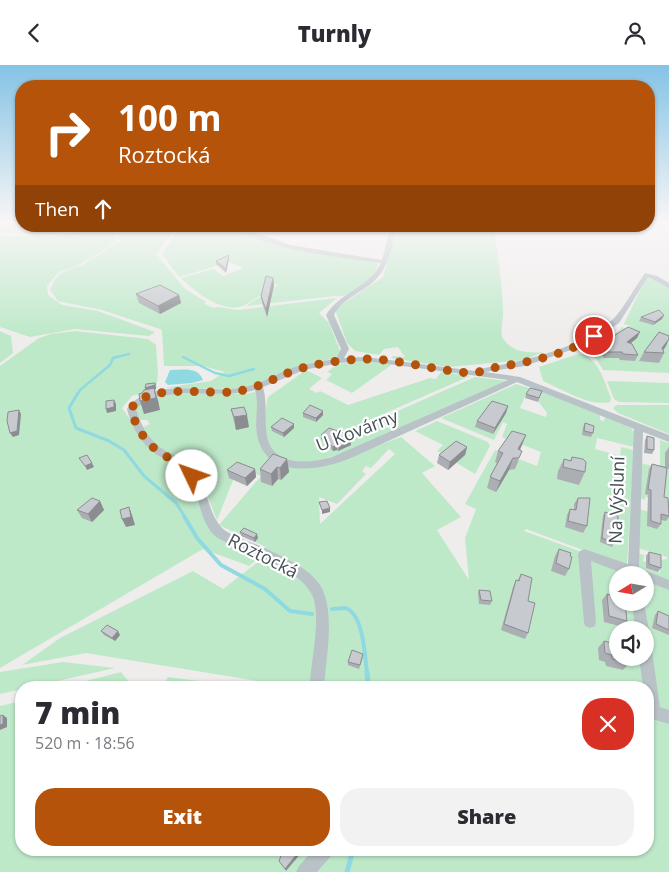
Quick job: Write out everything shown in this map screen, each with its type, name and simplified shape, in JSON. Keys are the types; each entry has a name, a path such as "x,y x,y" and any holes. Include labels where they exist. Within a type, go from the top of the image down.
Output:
{"street":[{"path":"369,260 384,262 376,276 333,308 330,315 345,349 353,355 365,359 517,379 669,439"},
{"path":"473,373 522,364 585,342 616,321 647,274 669,285"},
{"path":"339,361 345,349"},
{"path":"259,387 301,369 339,361 365,359"},
{"name":"U Kovárny","path":"259,387 262,395 260,429 265,446 273,458 289,463 311,465 343,456 434,418 517,379"},
{"name":"Roztocká","path":"259,387 232,392 160,393 143,397 135,402 131,409 134,422 149,443 160,453 185,465 200,487 211,524 219,533 292,568 306,577 320,597 321,618 317,681"},
{"name":"Na Výsluní","path":"639,427 639,566"},
{"path":"590,622 584,554 617,566"},
{"path":"654,580 669,585"},
{"path":"647,666 649,681"},
{"path":"654,713 669,717"},
{"path":"305,872 320,856"}],"green space":[{"path":"0,260 88,260 75,267 59,272 47,286 48,295 62,305 98,311 155,332 149,336 75,329 30,337 0,327"},
{"path":"90,260 161,260 185,289 206,302 204,304 214,308 238,310 337,298 319,313 329,323 341,353 333,359 292,369 245,389 163,388 211,381 225,372 203,366 164,366 162,331 160,329 102,310 58,301 50,290 55,279 61,273"},
{"path":"166,260 362,260 376,262 378,265 367,282 348,295 246,306 278,285 276,284 239,307 223,306 207,299 181,278 214,269 223,276 243,268 230,262 179,277"},
{"path":"388,260 498,260 503,314 501,331 504,340 517,350 543,352 524,360 448,367 391,358 393,356 405,357 398,347 384,349 379,355 355,351 347,343 335,309 383,277"},
{"path":"647,276 669,288 669,373 603,370 590,349 615,334 622,327 628,329 630,326 624,324"},
{"path":"0,331 11,336 13,353 0,363"},
{"path":"75,331 148,339 156,345 158,375 156,390 132,396 122,408 154,453 184,467 198,495 210,530 260,557 249,566 203,549 0,668 0,366 39,338 51,334"},
{"path":"578,354 585,355 596,364 611,398 610,402 602,403 585,400 543,381 539,367"},
{"path":"363,361 390,364 390,366 352,393 326,380 332,374 327,372 338,364"},
{"path":"306,370 322,378 309,389 317,393 320,391 348,405 430,378 436,379 441,372 470,376 356,426 359,428 475,377 508,381 385,438 326,459 298,462 277,454 271,447 265,429 265,418 268,397"},
{"path":"607,381 669,383 669,403 619,402 614,399"},
{"path":"516,384 549,394 600,415 600,420 604,421 605,417 631,428 634,432 634,447 597,438 595,449 620,456 621,447 634,450 627,564 623,565 526,529 524,531 582,552 590,562 593,560 609,567 609,611 634,611 636,621 609,621 609,666 642,666 645,681 257,681 86,653 22,665 60,638 193,571 223,589 263,558 290,572 263,550 266,547 255,542 258,538 242,536 219,525 261,476 238,468 217,520 204,487 187,463 156,446 143,427 150,424 147,420 139,420 135,407 161,394 246,394 255,392 258,395 256,430 261,446 297,468 306,468 335,461 401,437 435,466 422,473 461,517 437,530 469,580 465,538 476,509 465,504 495,450 537,466 541,452 502,437 507,424 503,422 494,440 441,418","holes":["527,392 541,396 538,401 547,413 546,417 520,408","389,449 395,454 320,524 319,497 337,504 366,474 362,471 366,466 371,468"]},
{"path":"617,405 669,405 669,434 618,413 613,408"},
{"path":"437,421 488,442 490,446 475,474 437,451 443,445 415,431"},
{"path":"660,440 669,443 669,582 654,575 654,571 660,573 660,560 667,559 667,557 638,548 639,509 667,517 665,502 645,497 645,500 640,498 641,463 660,468"},
{"path":"637,553 647,556 644,556 643,561 647,562 647,566 637,566"},
{"path":"654,584 669,590 669,713 664,712 659,705 652,666 654,621 645,621 643,611 654,611"},
{"path":"63,662 115,668 58,681 15,681 15,691 0,694 0,672"},
{"path":"121,672 128,681 86,681"},
{"path":"168,677 199,681 166,681"},
{"path":"15,702 15,856 654,856 654,717 669,721 669,872 0,872 0,706"}],"water":[{"path":"185,369 194,371 203,380 168,385 165,382 170,370"}],"building":[{"path":"228,260 226,269 216,261"},
{"path":"266,276 273,278 266,310 261,296"},
{"path":"160,285 179,295 158,306 136,294"},
{"path":"659,310 664,315 655,322 641,317"},
{"path":"628,327 640,332 627,342 632,344 638,355 607,352 601,344"},
{"path":"659,332 669,336 669,339 662,348 664,353 644,352"},
{"path":"155,383 155,385 145,388 146,384"},
{"path":"154,388 156,398 140,401 139,394 144,390"},
{"path":"530,388 542,391 539,398 526,394"},
{"path":"114,400 114,407 106,409 106,401"},
{"path":"492,401 508,406 495,428 477,421"},
{"path":"310,405 323,411 316,418 303,413"},
{"path":"244,407 247,415 234,417 231,409"},
{"path":"19,410 17,431 10,433 7,421 8,412"},
{"path":"282,418 294,424 283,433 271,427"},
{"path":"585,423 594,426 593,433 584,431"},
{"path":"329,428 343,433 351,441 339,447 337,445 333,447 321,435"},
{"path":"512,431 526,435 518,449 522,451 519,458 513,458 500,481 490,477 503,453 498,451"},
{"path":"647,436 654,438 654,450 647,449"},
{"path":"456,441 467,447 450,462 439,455"},
{"path":"273,454 287,459 280,468 277,467 271,474 260,469"},
{"path":"87,455 92,463 85,466 79,458"},
{"path":"572,457 583,459 586,462 585,472 563,467 564,459 571,461"},
{"path":"237,462 255,469 245,478 227,470"},
{"path":"652,464 667,468 664,497 668,498 669,516 661,514 661,524 651,521 651,490 648,489"},
{"path":"92,498 100,501 88,514 77,510"},
{"path":"578,498 590,498 587,526 568,521 570,509 576,510"},
{"path":"327,501 330,508 322,510 319,502"},
{"path":"129,507 131,517 122,519 120,510"},
{"path":"605,512 618,516 618,531 614,543 602,538"},
{"path":"244,528 257,534 254,538 240,532"},
{"path":"559,549 571,553 569,569 556,563"},
{"path":"649,552 661,555 661,568 649,564"},
{"path":"521,574 532,578 528,601 535,603 528,633 504,624 516,580 519,581"},
{"path":"479,590 490,591 492,601 481,600"},
{"path":"607,594 609,595 609,611 626,611 627,621 609,616"},
{"path":"658,611 669,616 669,630 656,624"},
{"path":"107,625 118,631 112,638 101,631"},
{"path":"604,641 609,642 609,654 605,653"},
{"path":"352,650 363,654 360,665 348,662"},
{"path":"3,715 3,724 0,725 0,716"},
{"path":"281,856 295,856 285,869 279,861"}],"waterway":[{"path":"77,395 80,390 110,365 113,358 129,354"},
{"path":"183,357 215,373 229,376 254,369"},
{"path":"78,393 69,408 76,428 109,441 124,450 144,476 176,503 185,517"},
{"path":"184,516 197,538 221,565 265,589 290,611 312,614"},
{"path":"332,609 346,608 357,619 364,647 367,674"},
{"path":"367,672 368,681"},
{"path":"347,872 351,856"}],"route":[{"path":"192,476 185,465 160,453 149,443 134,422 131,409 135,402 143,397 160,393 232,392 259,387 301,369 339,361 365,359 473,373 522,364 585,342 594,336"}]}
